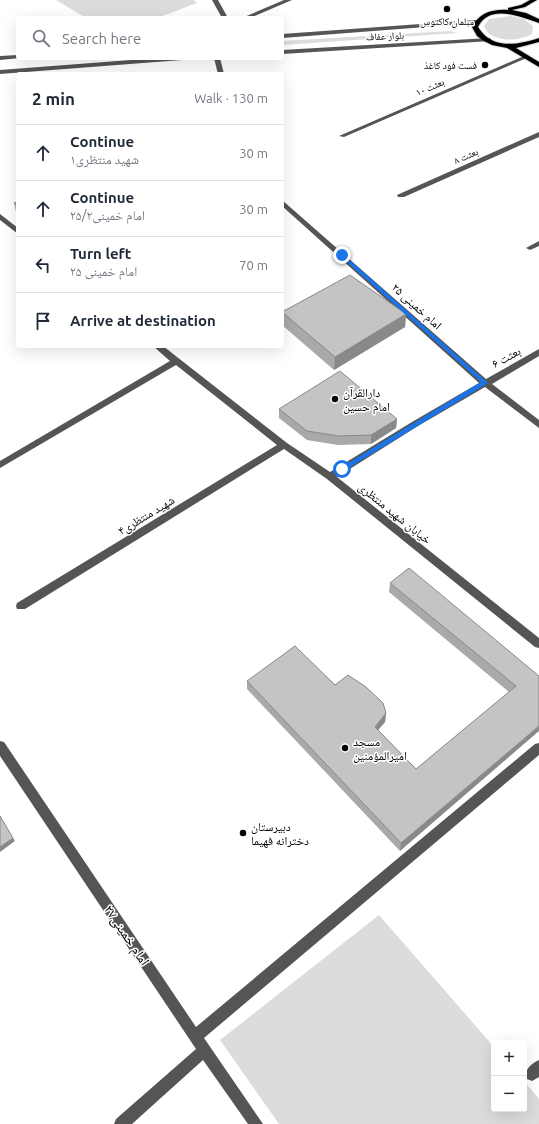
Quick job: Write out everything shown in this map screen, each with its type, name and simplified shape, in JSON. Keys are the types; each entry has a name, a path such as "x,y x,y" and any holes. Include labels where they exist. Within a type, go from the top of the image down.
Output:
{"main road":[{"path":"534,0 523,6 482,16 476,22 477,32 489,40 507,45 521,46 539,40"},
{"path":"492,13 522,13 539,21"},
{"path":"507,45 539,65"}],"street":[{"path":"215,0 224,16"},
{"path":"250,16 289,0"},
{"name":"بلوار عفاف","path":"284,36 476,22"},
{"name":"بلوار عفاف","path":"284,52 489,40"},
{"path":"0,58 16,57"},
{"name":"بعثت ۱۰","path":"342,136 526,57"},
{"path":"56,60 57,67"},
{"path":"0,72 154,60"},
{"path":"218,60 220,72"},
{"name":"بعثت ۸","path":"401,195 539,134"},
{"name":"امام خمینی ۲۵","path":"284,204 485,383 539,425"},
{"path":"0,216 16,230"},
{"path":"530,248 539,243"},
{"name":"خیابان شهید منتظری","path":"160,348 284,445 330,477 539,644"},
{"name":"بعثت ۶","path":"330,477 415,424 539,352"},
{"path":"0,465 176,361"},
{"name":"شهید منتظری۴","path":"21,606 284,445"},
{"name":"امام خمینی۲۷","path":"0,746 256,1124"},
{"path":"196,1037 539,748"},
{"path":"121,1124 205,1050"}],"shaded area":[{"path":"56,0 194,0 197,3 162,16 83,16"},
{"path":"510,16 524,19 533,26 532,34 520,39 505,39 492,36 487,32 484,26 489,19"},
{"path":"450,31 457,33 284,45 284,41"},
{"path":"379,915 491,1044 491,1112 527,1112 527,1085 539,1099 539,1124 279,1124 220,1040"}],"building":[{"path":"350,275 406,314 335,357 284,314 284,311"},
{"name":"دارالقرآن امام حسین","path":"340,371 397,419 371,435 339,436 307,431 279,409"},
{"path":"409,568 539,676 539,726 401,843 247,681 295,646 335,685 348,675 366,687 383,703 386,713 375,727 416,769 516,686 390,583"},
{"path":"0,816 13,838 0,847"}],"place":[{"name":"مبلمان کاکتوس","path":"447,9"},
{"name":"فست فود کاغذ","path":"485,65"},
{"name":"دارالقرآن امام حسین","path":"335,399"},
{"name":"مسجد امیرالمؤمنین","path":"345,748"},
{"name":"دبیرستان دخترانه فهیما","path":"243,833"}],"route":[{"path":"342,255 485,383 342,469"}]}
